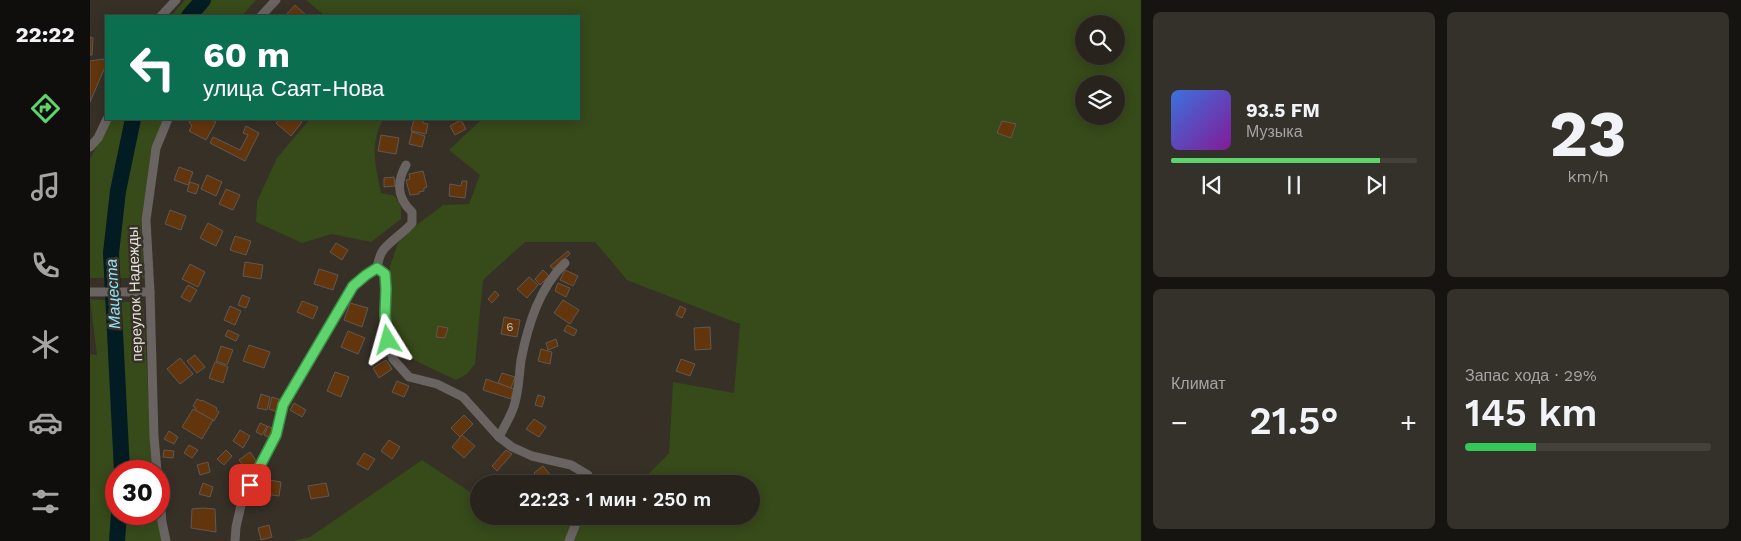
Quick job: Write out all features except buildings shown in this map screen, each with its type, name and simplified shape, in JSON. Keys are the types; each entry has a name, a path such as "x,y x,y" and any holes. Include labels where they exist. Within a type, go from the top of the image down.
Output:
{"street":[{"path":"162,15 176,0"},
{"path":"262,15 276,0"},
{"path":"90,147 98,138 107,120"},
{"name":"переулок Надежды","path":"156,460 146,220 156,148 168,120"},
{"path":"235,541 242,501 276,435 283,405 353,286 377,268 383,249 401,236 412,223 412,212 402,201 399,193 402,172 406,165"},
{"path":"499,436 514,407 519,386 521,360 536,306 557,271 565,263"},
{"path":"377,268 385,274 385,316 393,359 409,377 437,384 462,397 512,447 532,456 571,465 588,475"},
{"path":"90,292 150,292"},
{"path":"163,525 166,541"},
{"path":"569,541 575,525"}],"green space":[{"path":"185,0 256,0 243,15 172,15"},
{"path":"306,0 1141,0 1141,541 293,541 310,537 422,460 470,492 470,525 760,525 760,475 648,475 669,453 673,382 734,393 740,324 627,280 595,242 525,242 483,280 475,364 467,374 456,380 402,353 392,339 389,313 390,266 398,243 414,227 443,205 469,204 480,175 449,150 480,120 580,120 580,15 324,15"},
{"path":"110,120 164,120 151,153 141,221 144,278 90,278 90,159"},
{"path":"309,120 383,120 375,147 377,173 381,193 395,196 401,207 401,219 371,242 332,234 302,243 256,222 257,201 277,158"},
{"path":"90,299 143,303 152,460 105,460 105,525 161,525 166,541 90,541 90,354 97,355"}],"waterway":[{"name":"Мацеста","path":"190,15 203,0"},
{"name":"Мацеста","path":"121,460 111,253 118,191 133,120"},
{"name":"Мацеста","path":"117,541 118,525"}],"route":[{"path":"250,485 276,435 283,405 353,286 377,268 385,274 385,316 388,340"}]}
